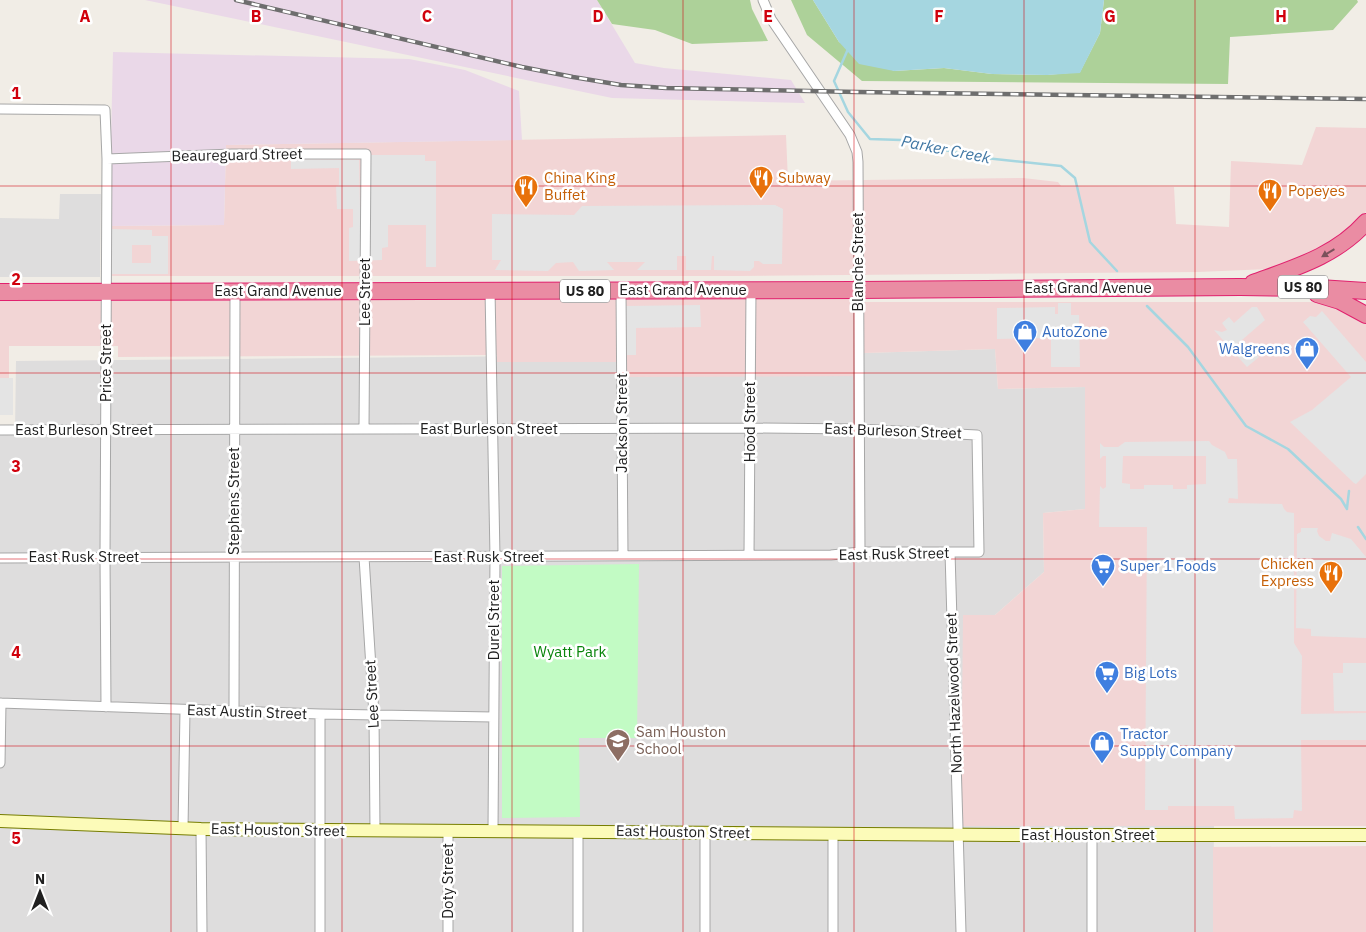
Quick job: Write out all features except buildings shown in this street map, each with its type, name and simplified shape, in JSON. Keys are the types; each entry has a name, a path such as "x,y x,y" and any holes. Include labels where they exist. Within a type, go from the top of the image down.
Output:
{"highway":[{"path":"1240,287 1302,266 1322,256 1342,244 1366,222"},
{"name":"East Grand Avenue","path":"0,292 621,291 1240,287 1293,287 1366,292"},
{"path":"1293,287 1340,301 1366,315"}],"main road":[{"name":"East Houston Street","path":"0,821 202,829 375,831 493,830 957,835 1366,835"}],"street":[{"name":"Blanche Street","path":"763,0 771,19 850,135 857,152 860,552"},
{"name":"Price Street","path":"0,109 105,110 107,158 106,707"},
{"name":"Beaureguard Street","path":"107,158 232,154 366,154"},
{"name":"Lee Street","path":"364,429 366,154"},
{"name":"Durel Street","path":"490,290 494,428 493,830"},
{"name":"Hood Street","path":"750,555 751,290"},
{"name":"Stephens Street","path":"234,711 235,291"},
{"name":"Jackson Street","path":"621,291 623,556"},
{"name":"East Burleson Street","path":"0,430 750,428 858,429 977,435 979,552"},
{"name":"East Rusk Street","path":"0,558 831,555 860,552 979,552"},
{"name":"North Hazelwood Street","path":"950,552 956,730 957,835 960,850 962,932"},
{"name":"Lee Street","path":"364,557 374,715 375,831"},
{"name":"East Austin Street","path":"1,703 493,718"},
{"path":"0,762 1,703"},
{"path":"183,828 185,710"},
{"path":"320,714 320,932"},
{"path":"202,829 202,932"},
{"name":"Doty Street","path":"448,831 448,932"},
{"path":"578,831 578,932"},
{"path":"705,833 705,932"},
{"path":"833,834 833,932"},
{"path":"1092,835 1092,932"}],"shaded area":[{"path":"145,0 597,0 635,63 664,68 791,80 805,103 612,98"},
{"path":"113,52 409,59 465,70 519,91 522,140 226,145 224,225 109,226"},
{"path":"1316,127 1366,128 1366,211 1356,225 1315,253 1269,269 1198,272 736,276 109,276 109,226 224,225 226,145 786,135 788,181 1023,178 1058,182 1061,186 1174,187 1176,224 1229,227 1231,161 1302,165"},
{"path":"369,155 425,155 425,161 436,161 436,267 426,267 426,225 388,225 388,247 382,248 382,260 349,261 349,228 353,227 353,209 337,209 336,186 339,185 339,168 291,169 291,159 359,160 360,208 368,208"},
{"path":"60,194 101,194 100,277 0,277 0,218 59,219"},
{"path":"775,205 783,209 782,264 763,264 759,261 754,261 754,267 750,271 714,270 714,256 712,256 711,270 686,270 686,256 677,256 677,270 637,270 645,262 607,262 614,270 579,271 573,262 556,263 548,271 495,270 501,260 492,260 492,214 574,215 582,206"},
{"path":"112,229 152,230 152,236 168,236 168,274 111,274","holes":["132,245 151,245 151,263 132,263"]},
{"path":"860,294 860,376 624,377 623,362 497,362 497,355 118,357 118,346 9,346 9,415 0,415 0,299"},
{"path":"864,302 1321,302 1349,309 1366,322 1366,826 961,826 963,615 995,615 1044,572 1043,513 1085,509 1085,387 998,389 995,349 864,353"},
{"path":"1058,303 1071,303 1071,315 1079,315 1080,367 1051,367 1051,338 997,339 997,308 1055,307 1055,314 1058,314"},
{"path":"700,305 701,327 636,328 636,355 627,355 626,306"},
{"path":"1252,307 1257,307 1265,320 1235,346 1237,348 1244,341 1259,357 1247,367 1214,330 1222,332 1227,330 1222,323 1229,317 1234,323"},
{"path":"1322,311 1366,362 1366,474 1356,484 1290,422 1312,410 1351,377 1303,322 1310,316 1316,317"},
{"path":"995,349 998,389 1086,387 1085,509 1043,513 1044,572 995,615 961,826 1214,826 1213,932 0,932 0,434 15,433 16,361 864,353"},
{"path":"0,378 13,378 13,415 0,415"},
{"path":"1209,441 1212,445 1225,452 1228,459 1237,459 1238,499 1229,498 1228,503 1282,504 1287,512 1294,513 1294,643 1302,656 1301,714 1366,713 1366,740 1301,740 1302,811 1294,810 1293,818 1235,819 1234,806 1168,806 1168,810 1145,810 1147,527 1099,527 1100,486 1103,489 1106,487 1106,456 1100,459 1100,443 1104,447 1118,447 1125,442","holes":["1123,456 1206,456 1206,484 1187,485 1187,489 1173,489 1173,485 1144,485 1144,489 1130,489 1130,484 1122,483"]},
{"path":"1301,528 1318,528 1319,536 1326,541 1330,541 1332,533 1351,539 1366,557 1366,638 1311,636 1311,629 1296,628 1297,534 1301,532"},
{"path":"1343,663 1366,663 1366,711 1334,711 1333,673 1343,673"},
{"path":"1366,846 1366,932 1213,932 1213,847"}],"green space":[{"path":"597,0 750,0 752,9 768,41 692,44 655,30 612,24"},
{"path":"791,0 813,0 839,42 894,71 944,68 992,74 1047,75 1080,72 1100,33 1104,0 1357,0 1358,2 1333,30 1230,37 1228,84 862,81 807,35"},
{"name":"Wyatt Park","path":"639,564 637,738 579,738 580,817 502,818 502,566"}],"water":[{"path":"813,0 1104,0 1100,33 1080,73 1047,75 992,74 944,68 894,71 859,64 839,42"}],"waterway":[{"name":"Parker Creek","path":"848,49 834,81 848,112 870,139 901,140 976,157 1061,166 1075,178 1090,242 1117,271"},
{"name":"Parker Creek","path":"1147,306 1188,347 1246,426 1288,449 1341,499 1347,509"},
{"path":"1347,508 1349,491"},
{"name":"Parker Creek","path":"1358,527 1366,539"}],"railway":[{"path":"236,0 522,67 621,85 666,88 857,92 1366,99"}],"place":[{"name":"Subway","path":"761,199"},
{"name":"China King Buffet","path":"526,208"},
{"name":"Popeyes","path":"1270,212"},
{"name":"AutoZone","path":"1025,353"},
{"name":"Walgreens","path":"1307,370"},
{"name":"Super 1 Foods","path":"1103,587"},
{"name":"Chicken Express","path":"1331,594"},
{"name":"Big Lots","path":"1107,694"},
{"name":"Sam Houston School","path":"618,762"},
{"name":"Tractor Supply Company","path":"1102,764"}]}
